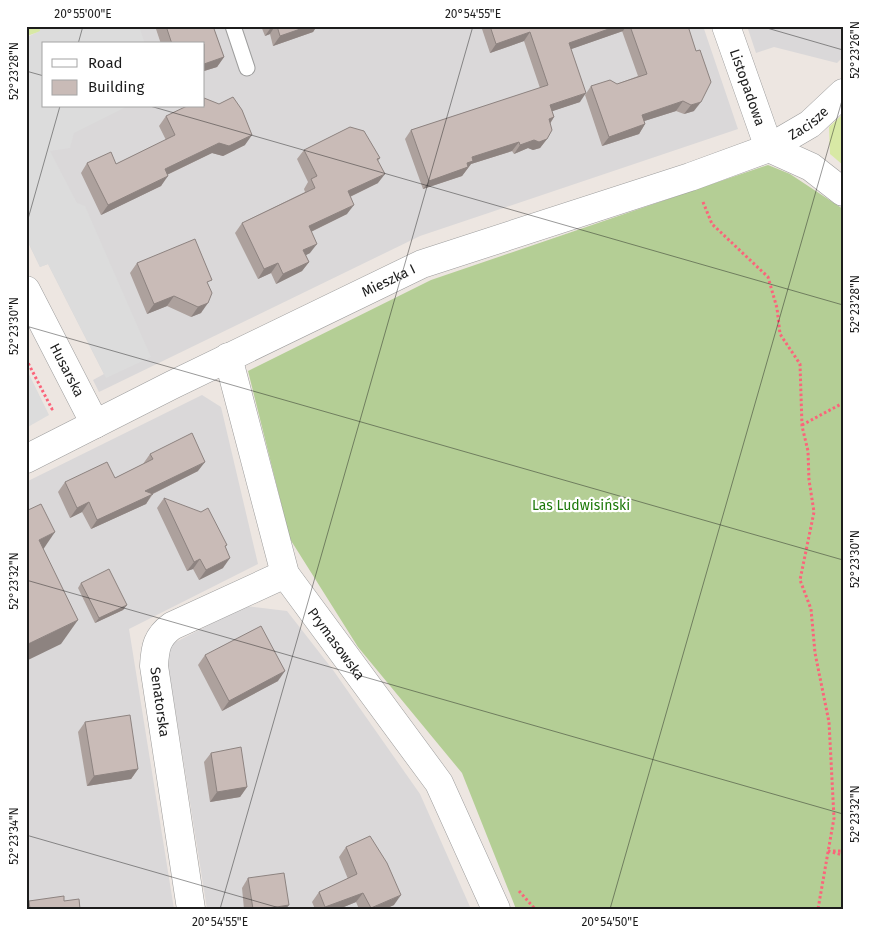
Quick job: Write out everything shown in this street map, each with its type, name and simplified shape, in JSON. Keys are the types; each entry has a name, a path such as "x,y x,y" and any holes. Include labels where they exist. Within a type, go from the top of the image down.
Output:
{"street":[{"name":"Listopadowa","path":"726,26 769,148"},
{"name":"Zacisze","path":"769,148 810,124 843,93"},
{"name":"Mieszka I","path":"26,459 228,357 422,264 690,177 769,148"},
{"path":"769,148 811,167 843,192"},
{"name":"Husarska","path":"26,290 95,424"},
{"name":"Prymasowska","path":"228,357 286,574 439,784 496,909"},
{"name":"Senatorska","path":"191,909 154,666 156,643 161,634 172,626 286,574"}],"lane":[{"path":"233,26 247,68"}],"path":[{"path":"690,177 710,213 712,224 768,276 777,308 780,334 800,364 802,426 808,451 809,480 814,512 800,580 811,609 815,653 829,722 834,818 818,909"},
{"path":"26,359 52,409 60,406"},
{"path":"802,426 843,403"},
{"path":"828,851 843,851"},
{"path":"828,851 843,855"}],"shaded area":[{"path":"39,26 703,26 738,129 420,236 99,392 93,380 104,374 48,264 40,267 26,238 26,38 40,31"},
{"path":"39,26 139,26 144,42 42,42 42,108 124,108 74,133 70,148 50,151 77,203 85,206 151,357 106,378 48,264 40,267 26,238 26,38 40,31"},
{"path":"747,26 843,26 843,57 837,63 774,47 756,53"},
{"path":"26,368 49,415 26,428"},
{"path":"202,395 221,407 258,564 129,629 174,909 26,909 26,482"},
{"path":"246,606 287,611 333,670 420,794 471,909 207,909 166,652 170,645"}],"green space":[{"path":"26,26 39,26 41,31 27,36"},
{"path":"843,114 843,165 830,154 829,127"},
{"name":"Las Ludwisiński","path":"768,165 790,174 843,209 843,909 516,909 462,773 358,647 290,539 248,371 431,280"}],"building":[{"path":"166,26 213,26 224,57 205,64 205,42 171,42"},
{"path":"277,26 309,26 280,36"},
{"path":"490,26 617,26 569,43 586,93 550,105 554,117 549,119 552,130 547,139 539,142 534,140 520,145 519,142 472,157 473,161 467,163 468,167 429,181 411,130 548,85 530,32 496,44"},
{"path":"630,26 688,26 696,51 700,50 711,82 701,102 691,105 683,101 642,115 645,124 609,137 591,86 610,80 617,84 647,74"},
{"path":"233,97 242,110 252,135 229,146 219,143 165,169 168,176 108,205 87,163 111,152 116,164 175,135 166,116 183,108 205,108 205,98 219,104"},
{"path":"350,127 364,131 380,158 377,159 385,174 348,191 354,205 309,226 317,244 303,250 309,262 283,274 278,263 264,269 242,223 315,188 311,179 317,176 304,150"},
{"path":"195,239 212,280 207,282 212,293 208,303 198,307 174,296 154,304 137,263"},
{"path":"192,433 205,462 145,491 153,494 97,520 89,502 77,508 65,482 107,462 115,478 153,459 150,454"},
{"path":"164,498 201,512 208,508 227,545 225,546 230,558 206,570 200,559 194,562"},
{"path":"41,504 55,532 39,540 78,620 26,645 26,511"},
{"path":"109,569 127,605 99,618 81,583"},
{"path":"261,626 285,671 229,701 205,655"},
{"path":"130,715 138,769 94,776 85,722"},
{"path":"241,747 247,787 217,792 211,753"},
{"path":"370,836 387,863 401,895 371,908 363,893 325,907 319,892 357,874 346,847"},
{"path":"284,873 289,905 253,909 248,878"},
{"path":"64,896 64,901 79,899 80,909 30,909 29,901"}]}
